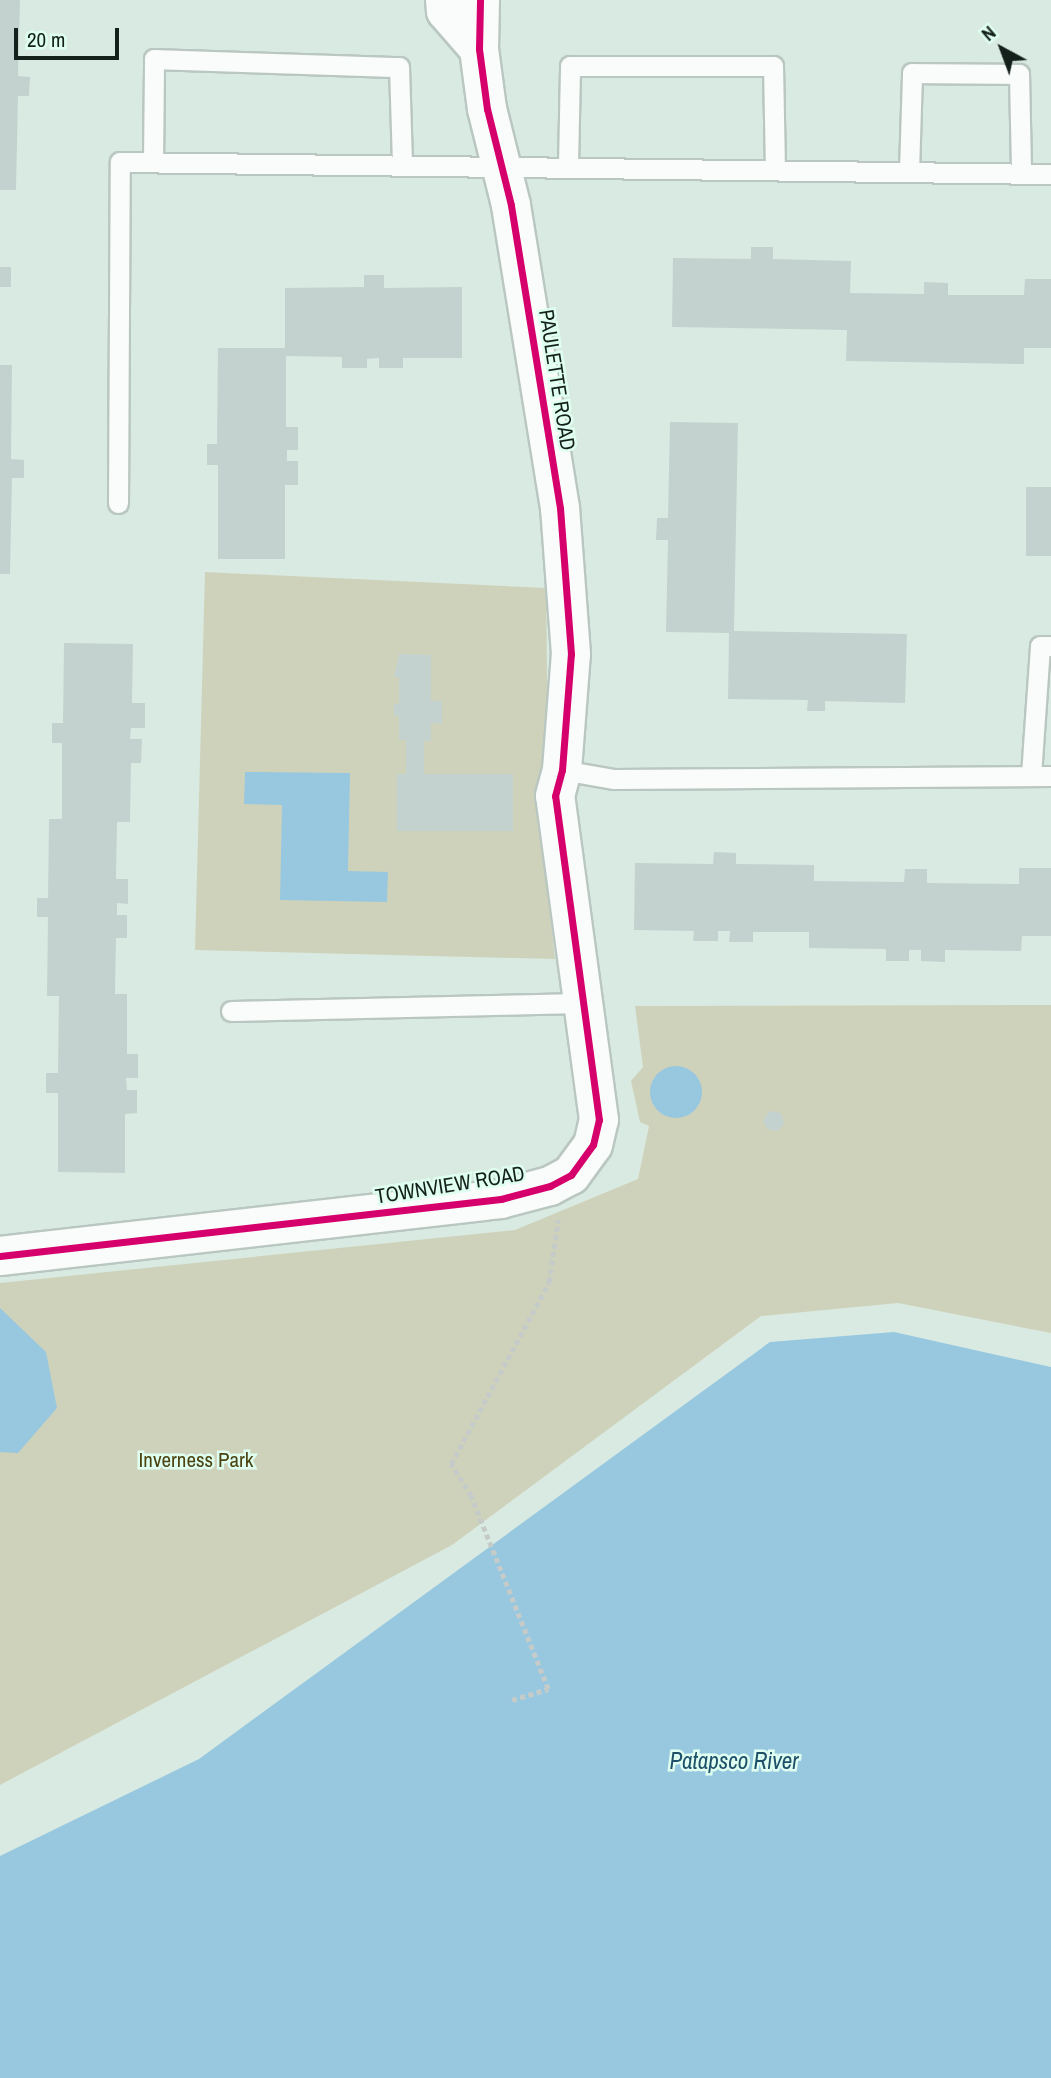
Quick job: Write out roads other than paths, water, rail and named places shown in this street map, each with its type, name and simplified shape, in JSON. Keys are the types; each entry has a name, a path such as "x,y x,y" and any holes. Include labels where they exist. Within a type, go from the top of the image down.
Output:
{"street":[{"path":"445,0 446,11 479,49"},
{"name":"PAULETTE ROAD","path":"480,0 479,49 487,108 503,164 560,508 571,654 562,770"},
{"name":"TOWNVIEW ROAD","path":"0,1256 501,1199 564,1178 588,1153 599,1120 555,796 562,770"}],"lane":[{"path":"153,162 154,59 399,67 402,164"},
{"path":"568,165 570,66 773,66 775,169"},
{"path":"909,171 912,73 1019,74 1021,173"},
{"path":"118,503 120,162 503,164 1051,174"},
{"path":"1031,775 1040,646 1051,646"},
{"path":"562,770 614,779 1051,776"},
{"path":"231,1011 582,1003"}],"water":[{"path":"245,772 350,773 348,871 388,872 387,902 280,900 282,805 244,804"},
{"path":"676,1066 695,1073 702,1092 695,1111 676,1118 657,1111 650,1092 657,1073"},
{"path":"0,1308 46,1352 57,1408 18,1453 0,1452"},
{"name":"Patapsco River","path":"894,1332 1051,1367 1051,2078 0,2078 0,1856 199,1759 770,1342"}],"park label":[{"name":"Inverness Park","path":"196,1460"}]}
